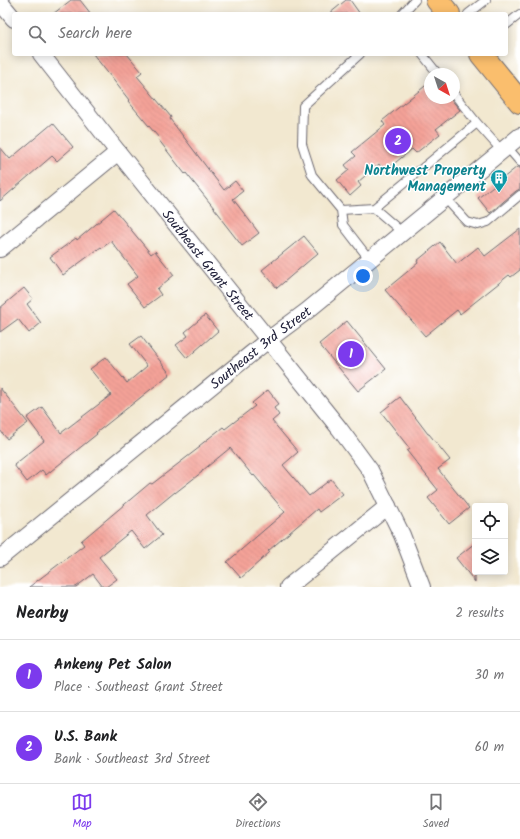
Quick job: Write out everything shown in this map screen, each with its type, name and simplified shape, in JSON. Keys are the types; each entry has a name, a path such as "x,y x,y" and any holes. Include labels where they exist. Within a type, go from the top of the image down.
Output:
{"main road":[{"path":"437,0 447,12"},
{"path":"483,56 520,102"}],"street":[{"path":"0,2 12,17"},
{"name":"Southeast Grant Street","path":"43,56 339,428 370,470 402,535 422,587"},
{"name":"Southeast 3rd Street","path":"0,558 268,340 307,311 370,260 520,136"},
{"path":"0,249 118,152"},
{"path":"288,587 388,506"}],"lane":[{"path":"404,12 415,0"},
{"path":"471,12 486,0"},
{"path":"508,24 520,14"},
{"path":"358,56 303,106 302,144 312,175 341,210 343,225 370,260"},
{"path":"424,56 433,68"},
{"path":"460,102 476,123 520,162"},
{"path":"341,210 374,208 476,123"},
{"path":"445,198 467,222 478,225 488,222 520,195"},
{"path":"374,208 403,233"}],"building":[{"path":"71,0 80,0 89,12 56,12"},
{"path":"346,0 350,0 359,12 331,12"},
{"path":"95,56 129,56 142,72 137,76 171,117 170,119 224,190 235,181 243,191 233,199 259,233 242,246 221,219 222,218 186,173 185,174 158,139 159,138 128,101 129,100"},
{"path":"424,87 424,104 455,104 460,110 436,129 440,134 416,153 412,149 385,171 379,164 358,182 361,186 350,196 337,180 349,170 345,165 356,156 352,152 385,125 382,121"},
{"path":"53,123 73,147 57,161 52,156 0,201 0,147 10,159"},
{"name":"Northwest Property Management","path":"517,167 520,167 520,189 490,213 478,198"},
{"path":"114,209 151,254 155,251 174,275 157,289 161,295 145,307 127,284 138,276 111,241 63,275 50,257 76,238 77,240"},
{"path":"520,229 520,270 511,277 509,275 460,314 457,310 425,336 385,290 418,263 417,261 440,242 457,264 478,247 485,256"},
{"path":"304,236 318,253 277,288 262,270"},
{"path":"24,288 33,299 27,304 41,323 29,333 18,319 0,332 0,308"},
{"path":"205,315 218,331 187,358 176,345 188,336 185,332"},
{"path":"347,321 386,369 358,391 319,344"},
{"path":"141,336 170,374 46,475 42,470 27,482 14,465 44,441 27,418 42,407 61,433 111,395 90,369 106,357 127,383 147,366 130,344"},
{"path":"0,388 28,423 7,439 0,430"},
{"path":"268,390 279,404 274,408 279,415 272,421 298,452 283,465 309,496 331,479 343,494 319,512 317,509 268,551 270,552 241,578 227,562 285,512 230,448 147,515 162,535 145,549 131,531 99,557 117,579 106,587 103,587 93,574 76,587 29,587 84,545 81,541 150,483 152,484 223,427 225,429 255,406 252,403"},
{"path":"400,397 450,460 438,469 469,508 449,524 428,498 438,490 407,451 410,449 381,412"},
{"path":"472,545 472,575 475,575 475,582 456,558"}],"place":[{"name":"U.S. Bank","path":"398,141"},
{"name":"Northwest Property Management","path":"499,193"},
{"name":"Ankeny Pet Salon","path":"351,354"}]}
